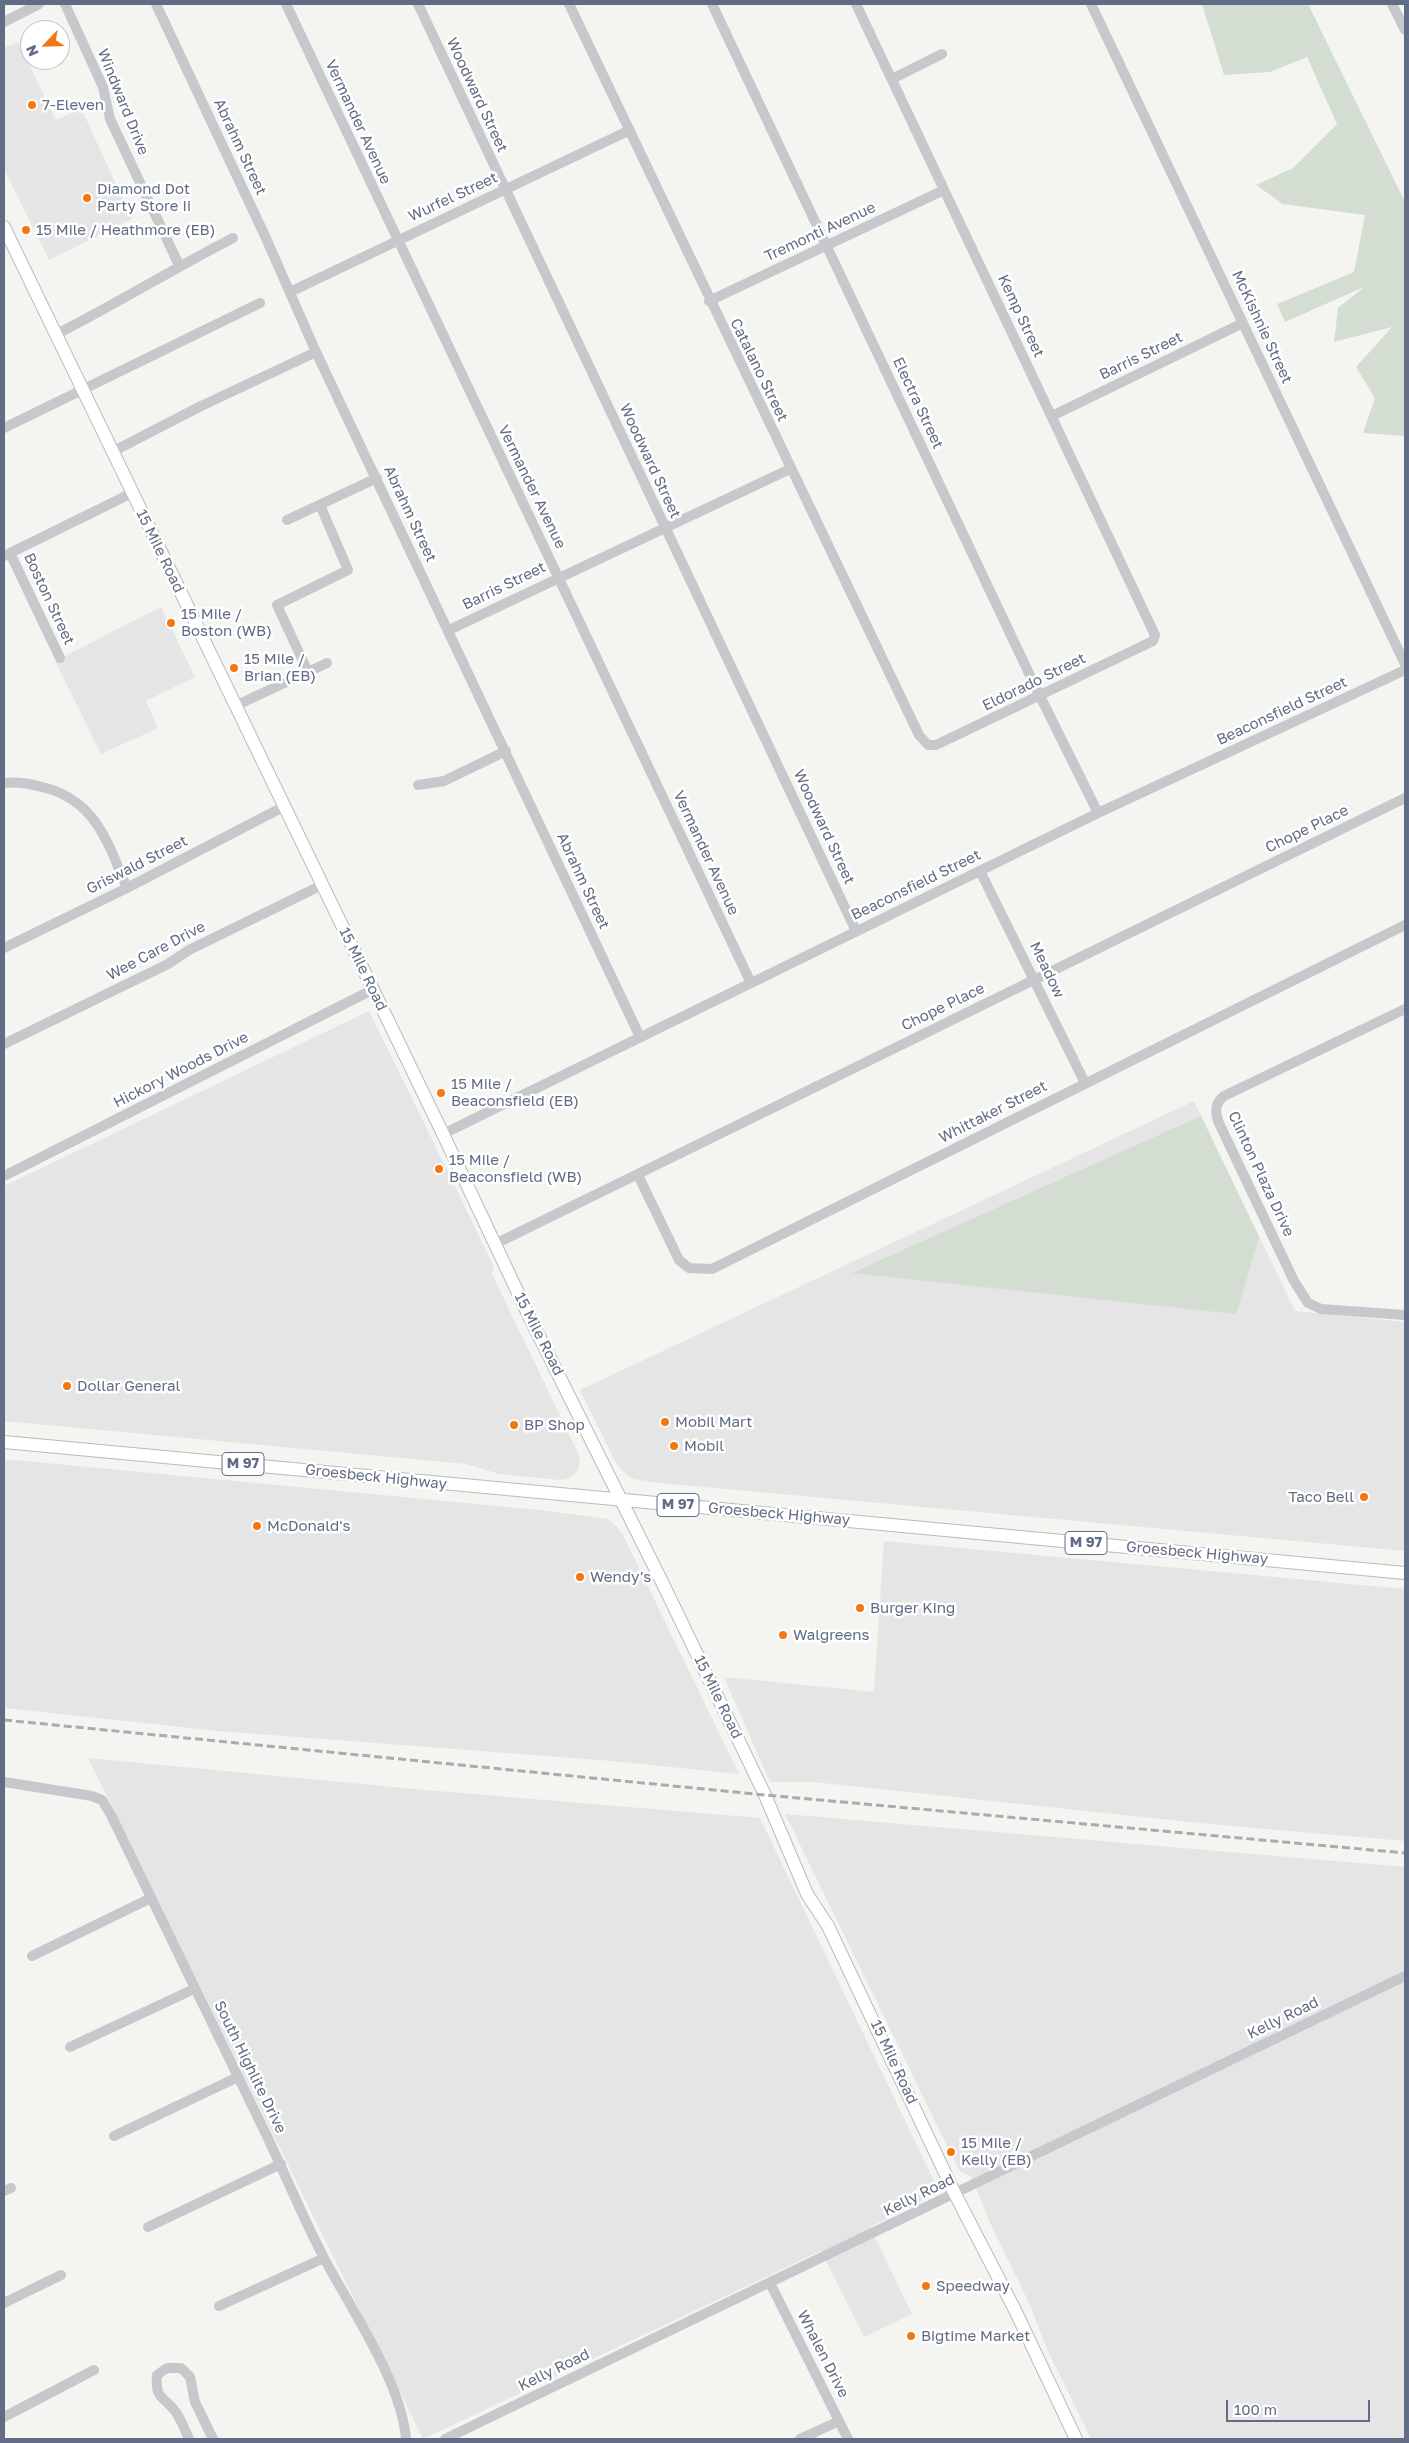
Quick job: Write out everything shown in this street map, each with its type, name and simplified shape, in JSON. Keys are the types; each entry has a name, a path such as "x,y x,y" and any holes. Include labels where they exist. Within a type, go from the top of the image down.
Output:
{"main road":[{"name":"15 Mile Road","path":"4,227 283,807 443,1134 528,1314 623,1501 765,1795 807,1894 828,1926 955,2194 1018,2316 1076,2439"},
{"name":"Groesbeck Highway","path":"4,1442 1405,1573"}],"street":[{"path":"4,22 39,4"},
{"name":"Windward Drive","path":"65,4 103,87 110,119 179,266"},
{"name":"Abrahm Street","path":"156,4 316,352 640,1036"},
{"name":"Vermander Avenue","path":"286,4 396,240 752,983"},
{"name":"Woodward Street","path":"418,4 504,190 856,931"},
{"name":"Catalano Street","path":"569,4 790,469 919,735 928,745"},
{"name":"Electra Street","path":"712,4 1040,696 1098,813"},
{"name":"Kemp Street","path":"856,4 1155,635 1153,641"},
{"name":"McKishnie Street","path":"1091,4 1405,664"},
{"path":"1392,4 1405,30"},
{"path":"892,79 942,54"},
{"name":"Wurfel Street","path":"290,292 630,130"},
{"name":"Tremonti Avenue","path":"710,301 944,190"},
{"path":"55,335 122,301 179,266 234,238"},
{"path":"4,428 260,303"},
{"name":"Barris Street","path":"1052,416 1243,323"},
{"path":"112,452 198,406 316,352"},
{"name":"Barris Street","path":"449,630 790,469"},
{"path":"287,520 377,478"},
{"path":"7,554 132,493"},
{"path":"308,672 277,605 348,570 320,505"},
{"name":"Boston Street","path":"7,554 60,658"},
{"name":"Eldorado Street","path":"928,745 945,743 1153,641"},
{"path":"236,706 327,663"},
{"name":"Beaconsfield Street","path":"443,1134 1098,813 1405,670"},
{"path":"418,785 444,781 506,751"},
{"path":"4,783 30,784 50,789 81,805 90,813 101,828 127,888"},
{"name":"Chope Place","path":"495,1244 1034,978 1405,798"},
{"name":"Griswald Street","path":"4,948 127,888 283,807"},
{"name":"Meadow","path":"980,872 1085,1083"},
{"name":"Wee Care Drive","path":"4,1044 168,964 189,950 322,885"},
{"name":"Whittaker Street","path":"638,1175 679,1260 689,1268 712,1269 1405,925"},
{"name":"Hickory Woods Drive","path":"4,1176 372,990"},
{"name":"Clinton Plaza Drive","path":"1405,1009 1224,1096 1217,1103 1216,1110 1220,1125 1294,1281 1308,1303 1321,1309 1405,1314"},
{"name":"South Highlite Drive","path":"4,1782 79,1793 102,1800 281,2164 324,2258 347,2297 399,2403 404,2420 406,2439"},
{"path":"32,1956 151,1898"},
{"name":"Kelly Road","path":"445,2439 1405,1976"},
{"path":"70,2047 194,1988"},
{"path":"114,2136 238,2077"},
{"path":"148,2228 281,2164"},
{"path":"219,2306 324,2258"},
{"path":"4,2303 61,2275"},
{"name":"Whalen Drive","path":"770,2283 848,2439"},
{"path":"189,2439 175,2410 164,2401 157,2390 158,2375 167,2368 181,2368 190,2377 195,2402 212,2439"},
{"path":"4,2417 94,2370"},
{"path":"800,2439 839,2421"}],"shaded area":[{"path":"1202,4 1308,4 1405,202 1405,436 1363,433 1375,398 1356,367 1392,327 1334,342 1338,308 1364,287 1285,322 1277,304 1354,272 1365,215 1283,204 1256,185 1293,168 1337,124 1307,57 1270,72 1224,75"},
{"path":"18,42 20,46 20,70 32,70 56,120 81,108 132,219 49,260 4,169 4,48"},
{"path":"161,607 195,677 146,701 158,728 101,754 55,661"},
{"path":"369,1011 494,1267 492,1274 578,1453 580,1461 577,1472 567,1479 560,1480 499,1474 466,1464 4,1421 4,1186"},
{"path":"1194,1101 1295,1311 1405,1322 1405,1551 660,1483 633,1479 622,1471 616,1463 580,1390"},
{"path":"1201,1116 1259,1237 1236,1314 852,1273"},
{"path":"4,1459 539,1510 609,1519 622,1533 739,1774 612,1761 218,1731 4,1708"},
{"path":"884,1541 1405,1589 1405,1841 1209,1824 813,1782 770,1782 724,1677 874,1692"},
{"path":"88,1758 425,1790 760,1818 934,2181 934,2189 927,2198 870,2227 912,2314 864,2337 821,2251 423,2439"},
{"path":"785,1814 1405,1867 1405,2439 1091,2439 1047,2349 1030,2305 991,2225 971,2176 961,2172 958,2168"}],"railway":[{"path":"4,1720 765,1795 1405,1853"}],"place":[{"name":"7-Eleven","path":"32,105"},
{"name":"Diamond Dot Party Store Ii","path":"87,198"},
{"name":"15 Mile / Heathmore (EB)","path":"26,230"},
{"name":"15 Mile / Boston (WB)","path":"171,623"},
{"name":"15 Mile / Brian (EB)","path":"234,668"},
{"name":"15 Mile / Beaconsfield (EB)","path":"441,1093"},
{"name":"15 Mile / Beaconsfield (WB)","path":"439,1169"},
{"name":"Dollar General","path":"67,1386"},
{"name":"Mobil Mart","path":"665,1422"},
{"name":"BP Shop","path":"514,1425"},
{"name":"Mobil","path":"674,1446"},
{"name":"Taco Bell","path":"1364,1497"},
{"name":"McDonald's","path":"257,1526"},
{"name":"Wendy's","path":"580,1577"},
{"name":"Burger King","path":"860,1608"},
{"name":"Walgreens","path":"783,1635"},
{"name":"15 Mile / Kelly (EB)","path":"951,2152"},
{"name":"Speedway","path":"926,2286"},
{"name":"Bigtime Market","path":"911,2336"}]}
